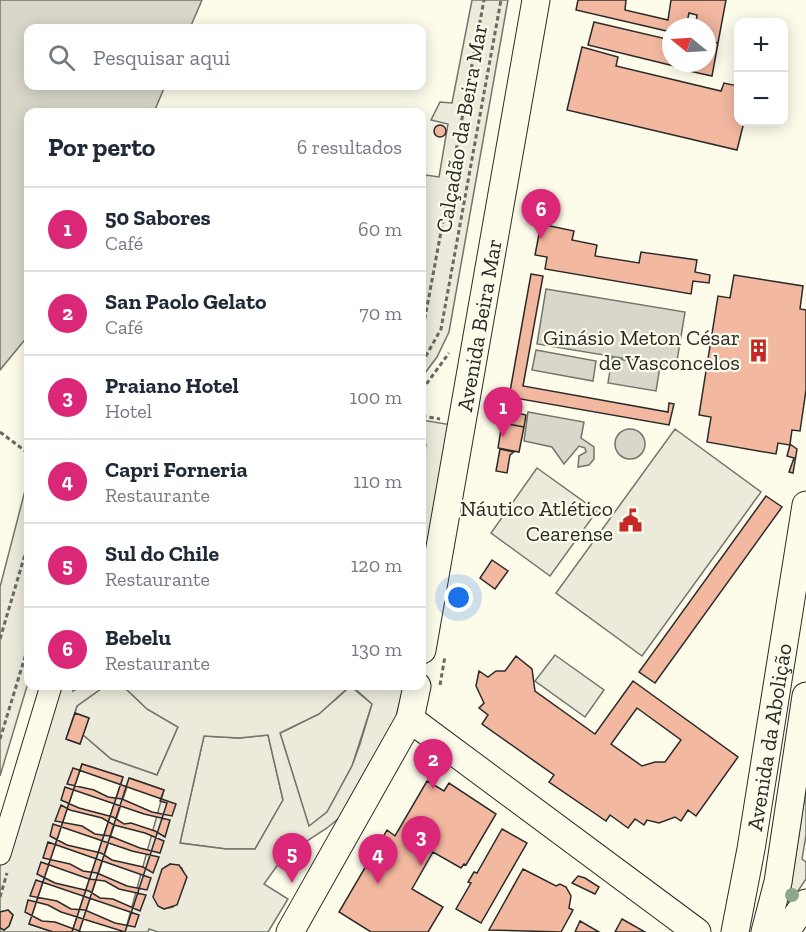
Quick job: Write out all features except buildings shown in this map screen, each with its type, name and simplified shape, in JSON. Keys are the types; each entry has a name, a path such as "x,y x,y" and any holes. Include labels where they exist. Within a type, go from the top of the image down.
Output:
{"main road":[{"name":"Avenida Beira Mar","path":"434,649 536,0"},
{"name":"Avenida da Abolição","path":"735,932 751,849 806,505"},
{"path":"290,932 428,690"},
{"name":"Avenida da Abolição","path":"765,932 778,882 806,696"},
{"path":"410,719 697,932"},
{"path":"785,932 806,903"}],"lane":[{"path":"0,854 50,690"}],"path":[{"path":"426,309 484,0"},
{"name":"Calçadão da Beira Mar","path":"426,356 441,330 501,0"},
{"path":"426,417 442,419"},
{"path":"0,432 24,450"},
{"path":"0,639 24,558"},
{"path":"428,690 434,649"},
{"path":"0,739 24,660"}],"shaded area":[{"path":"0,0 202,0 192,24 24,24 24,90 163,90 156,108 24,108 24,341 0,370"},
{"path":"472,0 508,0 449,332 437,357 426,372 426,175 439,177 448,124 431,120 440,102 452,103"},
{"path":"546,289 685,312 676,367 537,344"},
{"path":"536,350 596,361 593,381 532,370"},
{"path":"612,358 660,366 656,391 608,383"},
{"path":"528,412 584,422 581,438 594,447 594,459 589,465 578,467 579,456 586,452 585,448 579,446 564,464 552,447 524,441"},
{"path":"426,421 452,425 426,575"},
{"path":"630,429 641,433 645,444 641,455 630,459 619,455 615,444 619,433"},
{"path":"675,429 761,492 642,656 556,593"},
{"path":"537,468 597,511 550,576 491,533"},
{"path":"24,494 24,690 26,690 0,776 0,587"},
{"path":"555,655 604,690 585,717 535,681"},
{"path":"54,690 99,690 77,706 66,739 80,744 83,735 111,759 157,775 178,727 147,709 127,690 346,690 319,714 280,733 309,826 327,812 352,766 360,744 372,704 356,690 403,690 390,740 351,808 327,828 284,856 264,884 288,899 268,932 158,932 149,929 148,932 125,932 164,790 130,778 79,932 72,932 123,777 82,764 29,924 53,932 0,932 0,928 4,930 9,926 13,915 8,910 0,912 0,862","holes":["268,735 283,800 255,849 226,849 180,843 204,736 239,738","170,864 182,868 184,876 173,907 164,909 158,906"]},
{"path":"99,690 127,690 147,709 178,727 157,775 111,759 83,735 89,718 75,713 77,706"},
{"path":"346,690 355,690 372,704 352,766 327,812 309,827 280,733 300,724 334,701"},
{"path":"268,735 283,800 255,849 226,849 180,843 204,736 239,738"},
{"path":"806,788 806,835 802,859 806,862 806,879 788,906"}],"place":[{"name":"Bebelu","path":"541,239"},
{"name":"Ginásio Meton César de Vasconcelos","path":"758,350"},
{"name":"50 Sabores","path":"503,437"},
{"name":"Náutico Atlético Cearense","path":"631,521"},
{"name":"San Paolo Gelato","path":"433,789"},
{"name":"Praiano Hotel","path":"421,866"},
{"name":"Sul do Chile","path":"292,883"},
{"name":"Capri Forneria","path":"378,884"}]}
